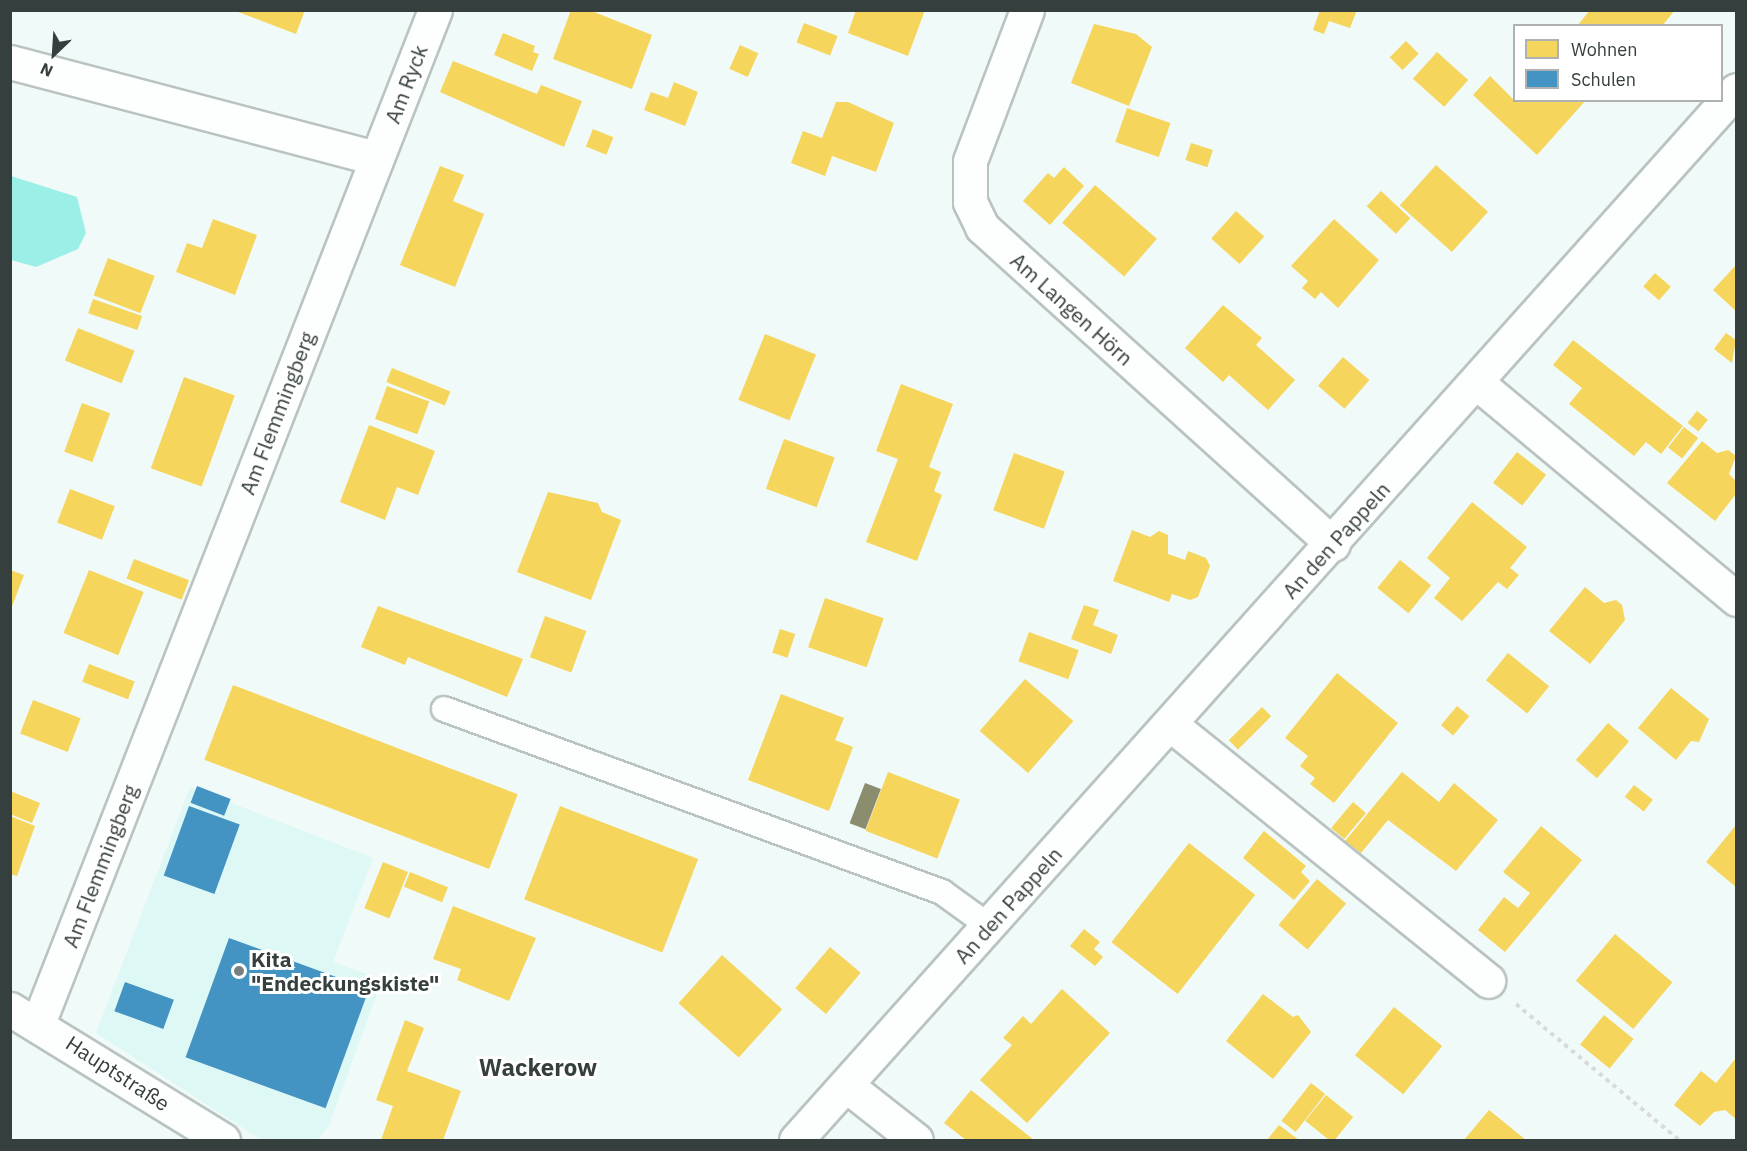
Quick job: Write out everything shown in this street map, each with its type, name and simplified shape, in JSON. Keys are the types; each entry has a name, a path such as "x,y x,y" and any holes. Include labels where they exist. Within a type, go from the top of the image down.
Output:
{"street":[{"name":"Am Ryck","path":"377,158 435,10"},
{"name":"Am Langen Hörn","path":"1027,10 970,161 970,202 982,227 1333,544"},
{"path":"10,62 377,158"},
{"name":"An den Pappeln","path":"796,1140 1333,544 1737,90"},
{"name":"Am Flemmingberg","path":"25,1015 377,158"},
{"path":"1476,382 1737,599"},
{"path":"1170,724 1488,981"},
{"name":"Hauptstraße","path":"25,1015 223,1140"},
{"path":"846,1085 916,1140"}],"lane":[{"path":"444,709 942,892 989,926"}],"path":[{"path":"1488,981 1679,1140"}],"shaded area":[{"name":"Kita \"Endeckungskiste\"","path":"190,787 373,858 333,962 382,980 329,1125 317,1140 262,1140 96,1033"}],"water":[{"path":"11,176 77,197 86,233 78,249 36,267 11,260"}],"building: Wohnen":[{"path":"233,10 305,10 296,34"},
{"path":"571,10 589,10 652,35 632,89 553,59"},
{"path":"856,10 925,10 908,56 848,33"},
{"path":"1320,10 1357,10 1350,28 1329,21 1324,34 1313,30"},
{"path":"1590,10 1675,10 1664,24 1579,24"},
{"path":"804,23 838,36 830,56 796,43"},
{"path":"1094,24 1136,34 1152,47 1129,106 1071,83"},
{"path":"503,33 535,46 533,52 539,54 532,71 494,55"},
{"path":"1406,41 1419,54 1402,70 1390,57"},
{"path":"740,45 758,53 748,77 729,69"},
{"path":"1437,52 1468,80 1444,107 1413,79"},
{"path":"453,61 537,94 541,85 582,101 564,147 440,92"},
{"path":"1490,76 1513,99 1513,102 1584,102 1537,155 1473,95"},
{"path":"674,82 698,92 685,126 644,110 651,92 668,98"},
{"path":"836,102 848,102 894,123 876,172 832,156 825,176 791,163 803,131 822,138"},
{"path":"1127,108 1170,123 1159,157 1115,142"},
{"path":"593,129 613,137 606,155 586,147"},
{"path":"1191,143 1213,150 1207,167 1185,160"},
{"path":"1436,165 1488,212 1452,252 1400,205"},
{"path":"440,166 464,175 453,201 484,214 455,287 400,265"},
{"path":"1064,167 1084,186 1050,225 1023,201 1048,173 1054,178"},
{"path":"1095,185 1157,239 1124,277 1062,223"},
{"path":"1381,191 1410,218 1396,234 1367,206"},
{"path":"1236,211 1264,236 1239,264 1211,238"},
{"path":"213,219 257,235 235,295 176,272 187,243 202,248"},
{"path":"1334,219 1379,260 1338,308 1321,292 1315,299 1302,288 1308,281 1291,266"},
{"path":"108,258 155,276 140,313 94,295"},
{"path":"1736,265 1736,311 1713,290"},
{"path":"1655,273 1671,287 1659,300 1643,287"},
{"path":"93,299 142,316 137,330 88,313"},
{"path":"1223,305 1262,338 1256,345 1295,380 1268,410 1229,375 1223,382 1185,348"},
{"path":"78,328 135,351 121,383 65,360"},
{"path":"1726,333 1736,340 1732,363 1714,349"},
{"path":"765,334 816,355 789,420 738,400"},
{"path":"1573,340 1683,426 1661,454 1646,442 1634,456 1569,404 1582,388 1553,365"},
{"path":"1343,357 1369,380 1344,409 1318,386"},
{"path":"392,368 450,392 445,406 386,382"},
{"path":"184,377 235,395 202,487 151,468"},
{"path":"901,384 953,404 929,467 941,472 934,491 942,495 917,561 866,542 898,459 876,451"},
{"path":"387,386 429,401 417,434 375,419"},
{"path":"82,403 110,413 92,462 64,452"},
{"path":"1697,411 1708,420 1698,431 1688,423"},
{"path":"369,425 435,451 418,495 397,487 385,520 340,502"},
{"path":"1684,427 1698,438 1682,459 1668,447"},
{"path":"784,439 835,457 817,507 766,489"},
{"path":"1702,441 1717,453 1728,450 1736,456 1729,474 1736,481 1736,494 1715,521 1667,483"},
{"path":"1517,452 1546,475 1522,506 1493,483"},
{"path":"1014,453 1065,471 1044,529 993,510"},
{"path":"70,489 115,506 102,540 57,523"},
{"path":"548,492 598,503 602,512 621,520 591,600 517,572"},
{"path":"1472,502 1527,547 1510,568 1519,575 1507,589 1498,582 1462,621 1434,598 1450,578 1427,558"},
{"path":"1132,530 1150,537 1159,531 1168,535 1168,554 1185,560 1188,551 1206,558 1210,566 1198,597 1190,600 1172,594 1169,602 1113,581"},
{"path":"134,559 189,580 182,600 126,579"},
{"path":"1400,560 1431,585 1408,613 1377,588"},
{"path":"10,570 24,575 11,609 10,609"},
{"path":"89,570 144,592 118,655 64,633"},
{"path":"1585,587 1604,603 1616,600 1622,605 1625,620 1590,664 1549,631"},
{"path":"825,598 884,618 867,667 808,647"},
{"path":"1084,605 1099,610 1093,625 1118,635 1111,654 1071,639"},
{"path":"378,606 523,659 507,697 408,657 405,665 361,647"},
{"path":"545,616 586,631 571,672 530,657"},
{"path":"780,629 795,634 787,658 772,653"},
{"path":"1029,632 1079,650 1068,679 1018,661"},
{"path":"1508,653 1549,686 1527,714 1486,680"},
{"path":"89,664 135,682 128,699 82,682"},
{"path":"1337,673 1398,723 1334,803 1310,784 1315,778 1300,766 1308,756 1285,738"},
{"path":"1025,679 1073,721 1028,773 980,731"},
{"path":"233,685 518,794 489,869 204,760"},
{"path":"1671,688 1709,719 1699,742 1691,741 1676,760 1638,728"},
{"path":"781,694 844,718 835,740 853,747 829,811 748,780"},
{"path":"33,700 81,718 68,752 20,734"},
{"path":"1457,706 1469,716 1453,735 1441,725"},
{"path":"1262,707 1271,716 1238,749 1229,740"},
{"path":"1608,723 1629,741 1597,778 1576,760"},
{"path":"888,772 960,800 937,858 865,831"},
{"path":"1402,772 1439,802 1454,783 1498,820 1456,871 1388,820 1361,853 1345,841"},
{"path":"1634,785 1653,800 1644,812 1625,797"},
{"path":"10,791 40,803 32,823 10,814"},
{"path":"1353,802 1366,813 1344,839 1331,828"},
{"path":"560,806 698,859 662,952 524,899"},
{"path":"10,816 35,826 17,876 10,874"},
{"path":"1736,825 1736,887 1706,862"},
{"path":"1541,826 1582,860 1505,952 1478,930 1504,897 1518,908 1530,893 1503,872"},
{"path":"1264,831 1306,866 1301,872 1310,881 1294,900 1243,858"},
{"path":"1189,843 1255,895 1178,994 1111,942"},
{"path":"383,862 408,872 389,918 364,908"},
{"path":"410,872 448,887 442,902 404,887"},
{"path":"1317,879 1346,903 1308,949 1278,925"},
{"path":"453,906 536,938 509,1001 457,980 461,969 433,959"},
{"path":"1084,929 1100,942 1094,949 1103,957 1095,966 1070,946"},
{"path":"1615,934 1672,982 1633,1029 1576,981"},
{"path":"830,947 861,973 826,1014 795,988"},
{"path":"722,955 782,1009 739,1058 679,1003"},
{"path":"1062,989 1110,1033 1027,1123 980,1080 1012,1045 1003,1038 1023,1016 1031,1024"},
{"path":"1263,994 1293,1017 1298,1015 1311,1032 1273,1079 1226,1041"},
{"path":"1394,1007 1442,1046 1403,1094 1355,1055"},
{"path":"1604,1015 1634,1039 1610,1068 1580,1045"},
{"path":"405,1020 424,1028 407,1071 461,1091 443,1140 381,1140 393,1106 376,1100"},
{"path":"1736,1058 1736,1119 1725,1110 1714,1112 1700,1126 1674,1105 1701,1071 1716,1083"},
{"path":"1311,1083 1325,1094 1296,1132 1281,1121"},
{"path":"971,1090 1034,1140 966,1140 944,1123"},
{"path":"1326,1095 1353,1117 1335,1140 1329,1140 1305,1121"},
{"path":"1489,1110 1526,1140 1464,1140"},
{"path":"1279,1125 1299,1140 1267,1140"}],"building: Schulen":[{"path":"197,786 231,799 224,816 191,803"},
{"path":"189,806 240,824 214,894 164,876"},
{"path":"229,938 369,989 326,1108 186,1057"},
{"path":"125,982 174,1000 163,1029 114,1011"}],"building: Industrie":[{"path":"865,783 881,789 865,829 850,823"}],"place":[{"name":"Kita \"Endeckungskiste\"","path":"239,971"}],"district":[{"name":"Wackerow","path":"538,1068"}]}
